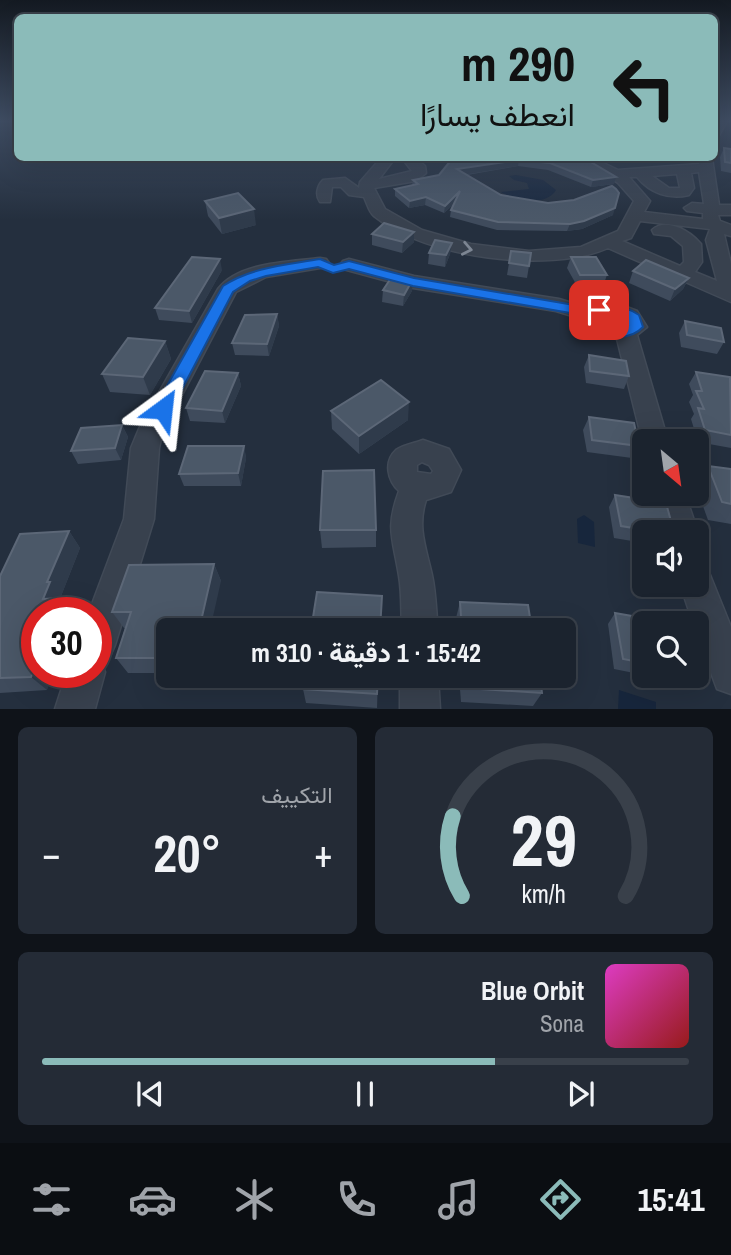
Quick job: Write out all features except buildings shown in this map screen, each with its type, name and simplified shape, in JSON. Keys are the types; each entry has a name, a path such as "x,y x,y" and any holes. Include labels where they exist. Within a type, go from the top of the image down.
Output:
{"street":[{"path":"384,161 368,174 365,189 375,209 389,221 428,239 468,250 536,255 568,253 609,242 632,228 641,208"},
{"path":"325,199 325,186 335,182 345,182 354,192 411,178 419,173 418,166 412,161"},
{"path":"589,161 617,174 628,183 641,208"},
{"path":"617,174 683,169 706,163 710,205 723,221"},
{"path":"644,177 666,192 684,192 687,188 683,169"},
{"path":"641,208 723,221"},
{"path":"723,221 716,232 715,240 731,295"},
{"path":"660,230 676,232 692,244 693,262 684,274"},
{"path":"609,242 731,295"},
{"path":"112,598 139,519 145,448 150,431 228,289 245,278 264,272 320,263 322,257 338,252 351,258 349,265 413,282 559,305 593,316 606,308 628,314 634,318 635,327 626,332 651,429"},
{"path":"416,486 407,511 405,535 416,576 419,618"},
{"path":"702,597 731,676"},
{"path":"75,709 81,688"},
{"path":"419,688 420,709"}],"water":[{"path":"509,176 543,180 556,190 545,199 530,201 501,192 529,189 527,183"},
{"path":"584,515 594,522 595,547 578,543 577,519"},
{"path":"619,690 656,702 656,709 618,709"}],"route":[{"path":"163,409 228,289 245,278 264,272 320,263 333,269 349,265 413,282 580,310 593,316 600,326 617,332 632,331 635,327 634,318 628,314 606,308 599,310"}]}
